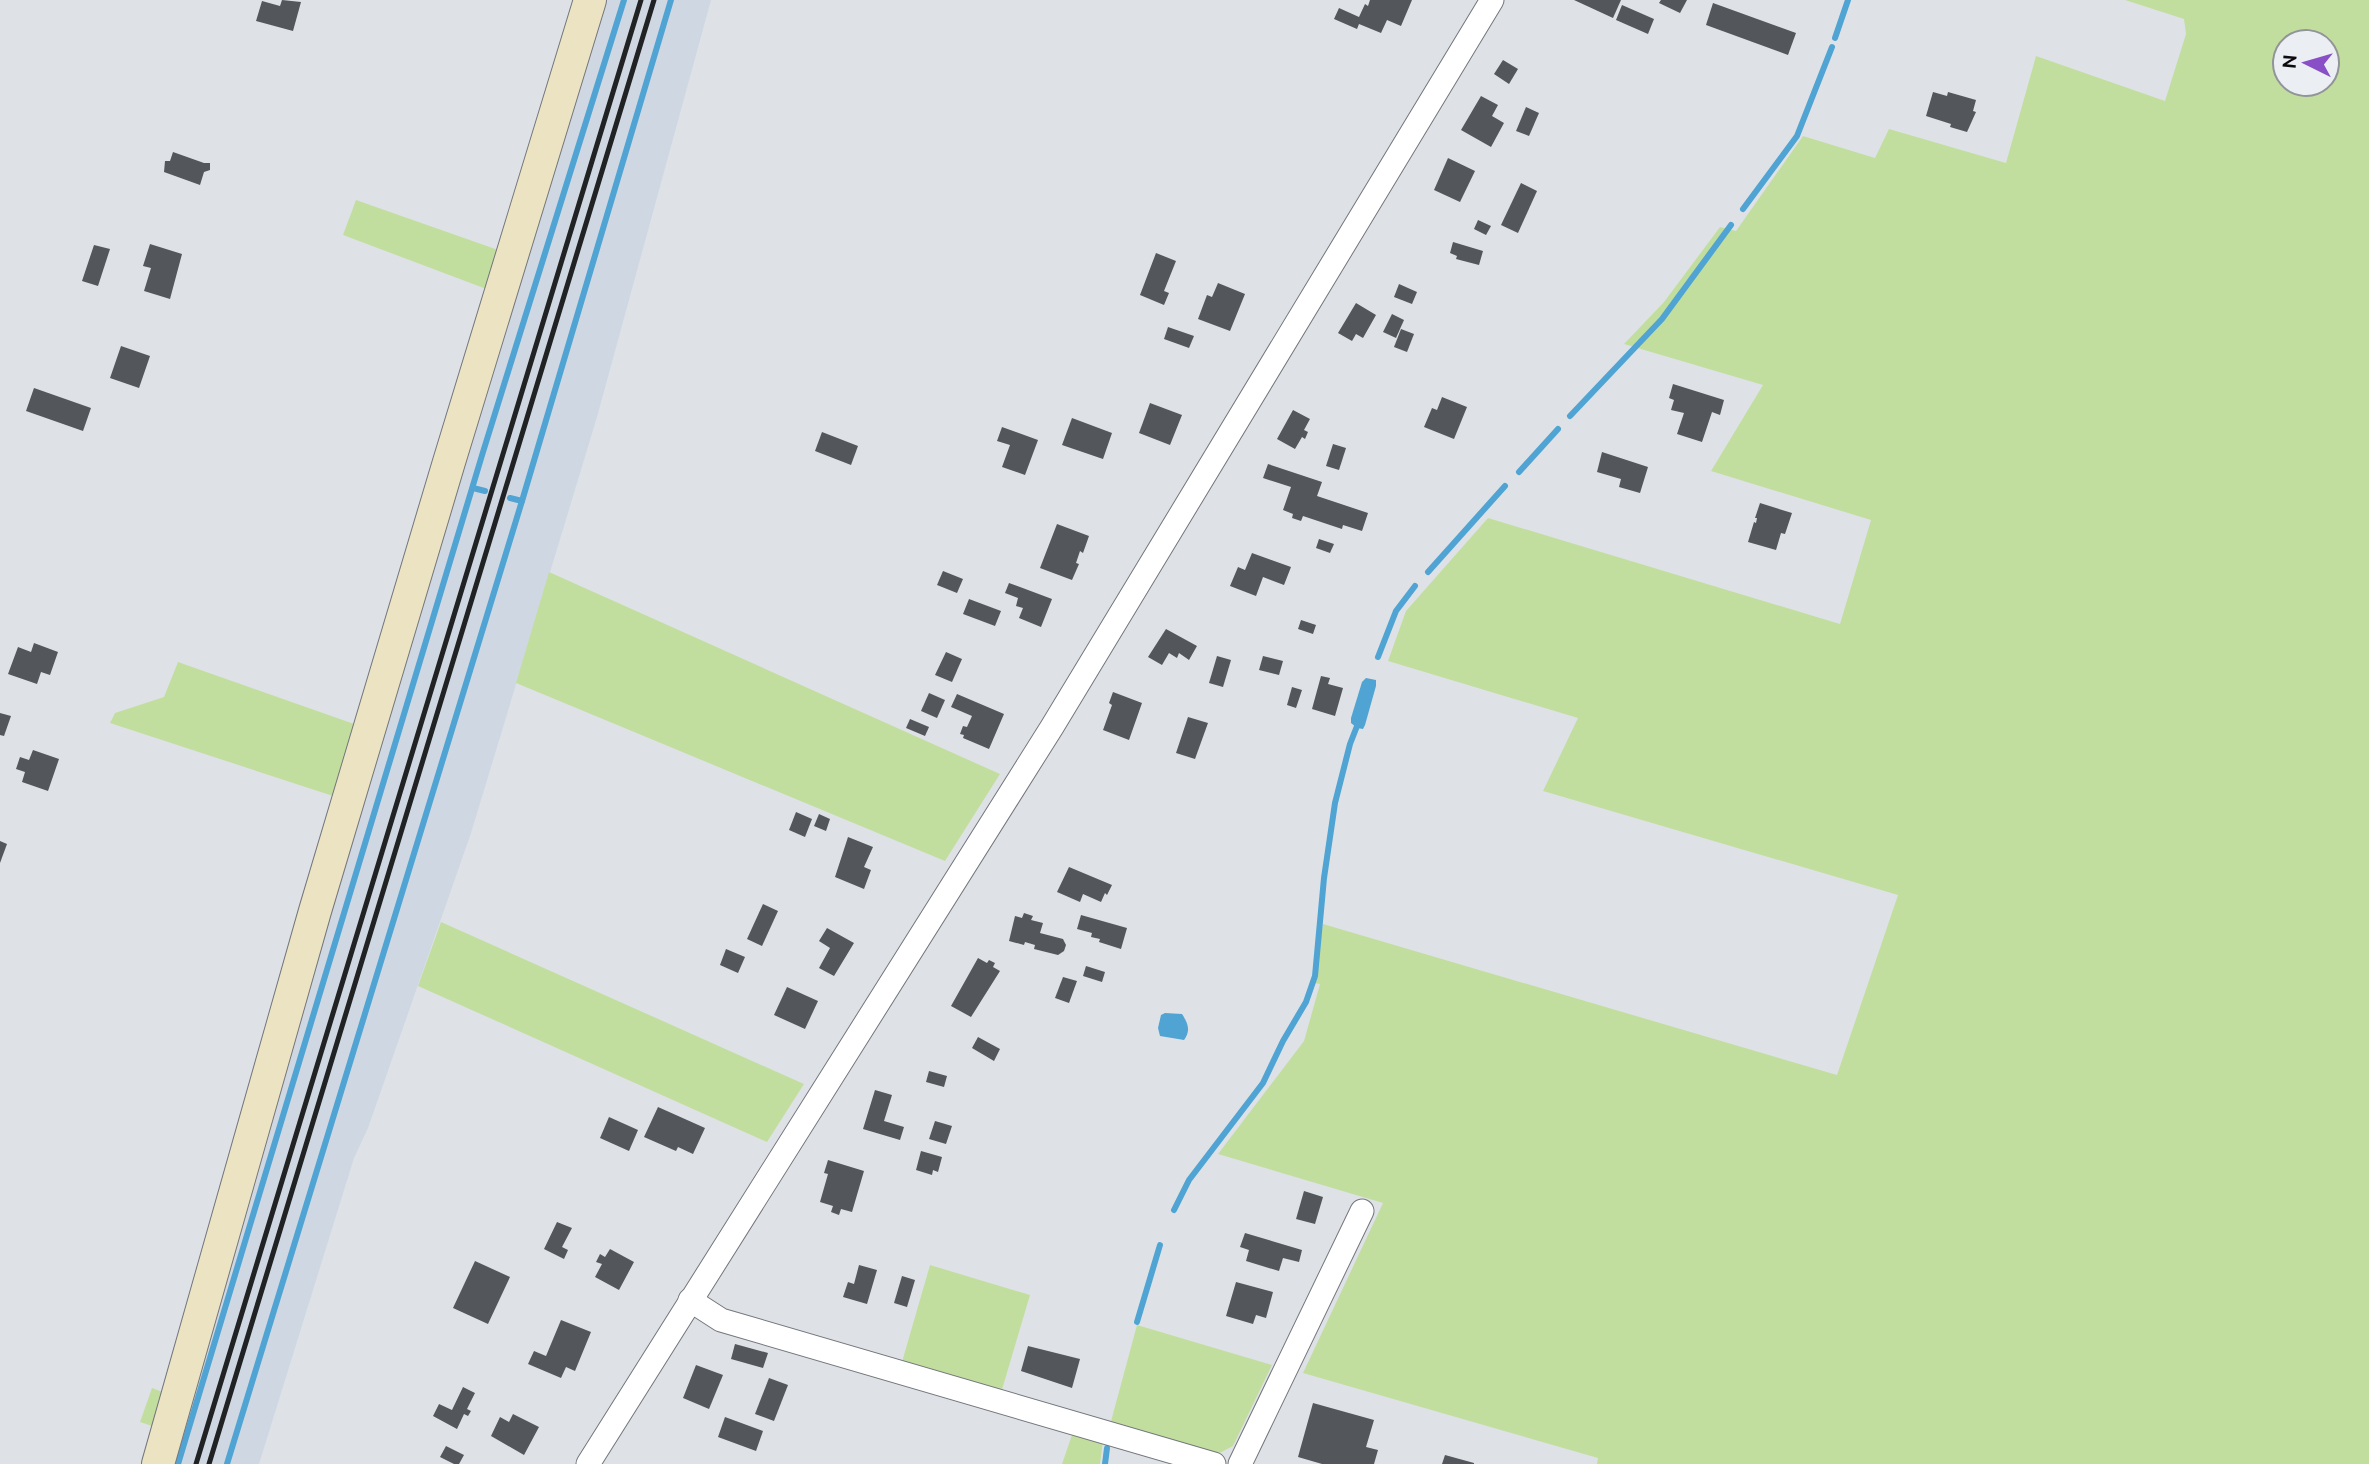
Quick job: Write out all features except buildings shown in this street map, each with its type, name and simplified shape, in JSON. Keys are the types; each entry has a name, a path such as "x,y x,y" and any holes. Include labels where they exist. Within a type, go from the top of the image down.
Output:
{"street":[{"path":"158,1464 312,921 590,0"},
{"path":"589,1464 1052,727 1492,0"},
{"path":"1240,1464 1362,1211"},
{"path":"690,1300 721,1320 1214,1464"}],"shaded area":[{"path":"575,0 711,0 597,417 471,833 368,1128 354,1158 259,1464 147,1464 403,561"}],"green space":[{"path":"2125,0 2369,0 2369,1464 1597,1464 1598,1458 1303,1373 1383,1203 1218,1154 1304,1041 1320,984 1314,983 1323,924 1837,1075 1898,895 1543,791 1578,718 1388,661 1406,611 1488,518 1840,624 1871,520 1711,471 1763,385 1624,344 1664,302 1720,227 1736,231 1803,136 1875,158 1889,129 2006,163 2036,56 2165,101 2186,34 2184,19"},
{"path":"356,200 501,251 489,290 343,235"},
{"path":"549,572 1000,774 945,861 516,683"},
{"path":"178,662 357,725 336,797 110,723 115,713 164,697"},
{"path":"441,922 804,1084 767,1142 418,986"},
{"path":"930,1265 1030,1295 1001,1393 902,1362"},
{"path":"1137,1325 1272,1365 1233,1446 1214,1456 1110,1425"},
{"path":"152,1388 168,1394 158,1428 140,1422"},
{"path":"1073,1432 1103,1441 1100,1464 1062,1464"}],"water":[{"path":"1366,678 1376,680 1376,686 1363,729 1351,723 1351,718 1362,682"},
{"path":"1182,1014 1188,1027 1184,1040 1160,1036 1158,1028 1161,1015"}],"waterway":[{"path":"178,1464 483,452 624,0"},
{"path":"227,1464 522,501 671,0"},
{"path":"1835,38 1848,0"},
{"path":"1743,209 1797,136 1832,47"},
{"path":"1570,416 1662,319 1731,225"},
{"path":"1519,472 1558,429"},
{"path":"1428,572 1505,486"},
{"path":"473,488 485,491"},
{"path":"510,498 522,501"},
{"path":"1378,657 1396,611 1415,586"},
{"path":"1174,1210 1189,1180 1263,1083 1306,1002 1315,976 1324,878 1335,803 1350,744 1359,721"},
{"path":"1137,1322 1160,1245"},
{"path":"1105,1464 1107,1448"}],"railway":[{"path":"196,1464 641,0"},
{"path":"209,1464 654,0"}]}
